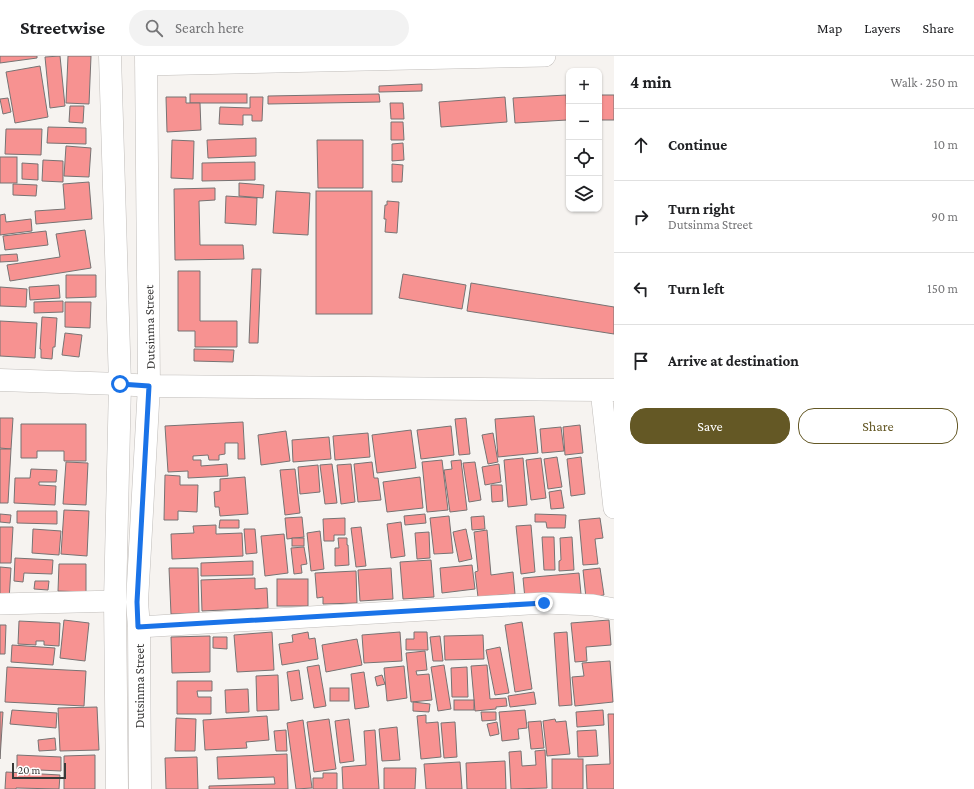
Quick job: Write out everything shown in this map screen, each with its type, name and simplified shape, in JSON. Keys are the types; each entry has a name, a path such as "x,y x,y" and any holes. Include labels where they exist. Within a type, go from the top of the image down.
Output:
{"street":[{"name":"Dutsinma Street","path":"110,56 120,384 115,601 117,789"},
{"path":"146,61 545,56"},
{"name":"Dutsinma Street","path":"140,789 137,602 149,386 146,61"},
{"path":"0,380 149,386 607,390 614,508"},
{"path":"0,604 115,601"},
{"path":"138,627 544,603 593,605 614,609"}],"building":[{"path":"0,56 37,56 37,58 0,63"},
{"path":"60,56 65,106 50,108 45,57"},
{"path":"68,56 91,56 89,104 66,103"},
{"path":"40,66 48,117 15,123 6,72"},
{"path":"422,84 422,91 379,92 379,86"},
{"path":"190,94 247,94 247,103 190,103"},
{"path":"379,94 380,102 268,104 268,96"},
{"path":"566,95 566,120 515,123 513,98"},
{"path":"602,95 614,95 614,120 602,120"},
{"path":"166,97 186,97 186,103 200,103 201,130 167,132"},
{"path":"250,97 263,97 262,121 252,121 252,115 243,115 243,125 219,124 220,107 250,108"},
{"path":"505,97 507,122 441,127 439,102"},
{"path":"8,98 11,112 3,114 0,99"},
{"path":"390,103 403,103 404,119 391,119"},
{"path":"70,106 84,106 83,123 69,122"},
{"path":"391,122 403,122 404,140 391,140"},
{"path":"48,127 86,128 86,144 47,143"},
{"path":"6,129 42,129 41,155 5,154"},
{"path":"256,138 256,156 208,158 207,140"},
{"path":"172,140 194,141 193,179 171,178"},
{"path":"317,140 363,140 363,188 318,188"},
{"path":"403,143 404,160 392,161 392,144"},
{"path":"66,146 91,148 89,177 64,176"},
{"path":"0,157 17,157 17,183 0,183"},
{"path":"43,160 63,161 63,182 42,181"},
{"path":"255,162 255,180 202,181 202,163"},
{"path":"22,163 38,164 38,180 22,179"},
{"path":"392,164 403,165 402,182 392,182"},
{"path":"89,182 92,219 36,224 35,211 65,209 63,184"},
{"path":"239,183 264,185 263,198 239,196"},
{"path":"13,184 37,185 36,196 13,195"},
{"path":"215,188 215,200 199,201 200,245 243,245 244,259 175,260 174,189"},
{"path":"276,191 310,193 308,235 273,233"},
{"path":"316,191 372,191 372,314 316,314"},
{"path":"226,196 257,198 256,225 225,223"},
{"path":"387,201 399,202 397,233 385,232 386,219 384,219 385,205 387,205"},
{"path":"5,214 6,222 31,219 32,231 0,235 0,215"},
{"path":"85,230 91,268 10,281 7,265 60,257 56,234"},
{"path":"46,231 48,245 5,250 3,236"},
{"path":"17,254 18,261 0,262 0,255"},
{"path":"252,269 261,269 258,343 249,343"},
{"path":"178,271 200,271 200,321 237,321 237,347 195,347 195,331 178,331"},
{"path":"403,274 466,285 462,309 399,298"},
{"path":"66,275 96,275 96,297 66,298"},
{"path":"471,283 614,307 614,334 467,311"},
{"path":"59,285 60,298 30,300 29,287"},
{"path":"0,287 27,289 26,307 0,306"},
{"path":"63,301 63,312 34,313 34,302"},
{"path":"65,302 91,302 90,328 65,327"},
{"path":"42,317 57,318 55,347 53,347 52,359 41,358 40,349"},
{"path":"0,321 37,323 35,358 0,356"},
{"path":"65,333 82,335 79,357 62,355"},
{"path":"194,349 234,350 233,362 194,361"},
{"path":"534,416 538,453 498,457 495,419"},
{"path":"0,418 13,418 11,449 0,448"},
{"path":"466,418 470,454 459,455 455,419"},
{"path":"243,422 245,459 238,459 238,443 225,443 225,454 219,455 219,460 209,460 208,455 193,456 193,460 201,460 201,466 227,464 228,476 188,478 188,471 168,472 165,426"},
{"path":"21,424 86,424 86,461 64,461 64,451 37,451 37,458 21,458"},
{"path":"580,425 583,453 565,455 563,427"},
{"path":"451,426 454,455 421,459 417,430"},
{"path":"561,427 564,451 542,453 540,429"},
{"path":"411,430 416,468 377,473 372,435"},
{"path":"286,431 290,461 261,465 258,435"},
{"path":"368,433 370,457 335,460 333,436"},
{"path":"493,433 498,462 488,464 482,435"},
{"path":"329,437 331,459 293,462 292,440"},
{"path":"0,449 11,449 8,503 0,503"},
{"path":"557,457 562,487 548,489 544,459"},
{"path":"581,457 585,494 571,496 567,459"},
{"path":"523,458 527,505 508,507 504,460"},
{"path":"541,458 546,498 531,500 526,460"},
{"path":"442,460 448,510 427,512 422,462"},
{"path":"461,460 467,510 450,512 444,470 452,469 451,461"},
{"path":"66,462 88,463 86,505 63,504"},
{"path":"372,462 374,478 378,478 381,500 358,502 354,464"},
{"path":"475,462 481,500 469,502 463,463"},
{"path":"332,464 337,503 325,504 320,465"},
{"path":"351,464 355,502 341,504 337,465"},
{"path":"499,464 501,482 485,485 482,467"},
{"path":"318,465 320,492 300,494 298,467"},
{"path":"31,469 57,470 56,482 39,482 39,485 56,486 55,505 14,503 15,478 30,478"},
{"path":"295,469 300,513 285,515 280,470"},
{"path":"165,475 180,476 180,485 198,485 197,512 178,511 178,520 164,520"},
{"path":"245,477 248,514 220,516 219,507 215,507 214,492 220,491 220,479"},
{"path":"420,477 423,508 387,512 383,482"},
{"path":"491,485 502,485 503,501 492,502"},
{"path":"561,490 564,508 551,509 549,492"},
{"path":"64,510 89,511 87,556 61,554"},
{"path":"17,511 57,511 57,524 17,523"},
{"path":"0,514 11,515 10,523 0,522"},
{"path":"425,514 426,523 405,525 404,516"},
{"path":"535,514 566,515 565,528 547,528 546,522 535,522"},
{"path":"449,516 453,553 434,554 430,518"},
{"path":"484,516 485,529 472,530 471,517"},
{"path":"302,517 304,537 287,539 285,518"},
{"path":"345,518 345,535 334,535 334,541 324,541 323,519"},
{"path":"600,518 603,538 595,539 598,564 583,565 579,520"},
{"path":"220,520 239,520 239,528 219,528"},
{"path":"401,522 405,556 391,558 387,524"},
{"path":"216,525 216,534 242,533 243,556 172,559 171,534 194,533 193,526"},
{"path":"531,525 535,572 521,574 516,526"},
{"path":"0,527 13,527 11,563 0,563"},
{"path":"361,527 366,566 356,567 351,528"},
{"path":"33,529 61,531 59,555 32,553"},
{"path":"244,529 255,529 257,553 246,554"},
{"path":"466,529 472,559 459,562 453,532"},
{"path":"487,530 491,575 513,572 515,594 478,597 475,572 478,571 474,532"},
{"path":"320,531 324,569 311,571 307,533"},
{"path":"429,532 430,558 417,559 415,533"},
{"path":"284,534 288,573 265,576 261,536"},
{"path":"542,537 554,537 555,570 544,570"},
{"path":"572,537 574,570 559,571 559,561 561,560 560,538"},
{"path":"292,538 304,538 304,546 292,546"},
{"path":"338,538 347,538 349,565 335,566 335,548 339,548"},
{"path":"304,547 307,564 301,565 302,573 294,574 291,548"},
{"path":"15,558 53,560 52,574 24,573 23,582 14,581"},
{"path":"431,560 434,597 403,599 400,562"},
{"path":"253,561 253,575 201,576 201,563"},
{"path":"59,564 86,564 86,592 58,591"},
{"path":"472,565 475,589 442,593 440,568"},
{"path":"0,567 11,568 9,600 0,599"},
{"path":"169,568 198,568 199,613 171,614"},
{"path":"391,568 393,599 360,601 358,570"},
{"path":"600,568 604,595 586,598 583,570"},
{"path":"356,571 357,603 323,604 323,597 317,598 315,573"},
{"path":"579,573 581,594 525,599 523,578"},
{"path":"255,578 255,589 267,588 268,608 202,611 201,580"},
{"path":"277,579 308,579 308,606 277,606"},
{"path":"35,581 49,581 48,590 34,589"},
{"path":"64,620 89,623 85,661 60,658"},
{"path":"609,620 611,645 586,647 587,661 575,662 571,623"},
{"path":"19,621 60,623 59,646 44,645 44,641 36,641 36,645 18,644"},
{"path":"522,622 532,689 515,692 505,625"},
{"path":"0,625 6,625 5,654 0,654"},
{"path":"272,632 274,670 237,672 234,635"},
{"path":"308,632 309,639 315,638 318,659 282,665 279,644 293,642 292,635"},
{"path":"400,632 402,661 364,663 362,635"},
{"path":"414,632 427,632 428,650 406,650 406,639 414,639"},
{"path":"567,632 572,705 559,706 554,633"},
{"path":"483,635 484,659 445,660 444,636"},
{"path":"210,636 210,672 172,673 171,637"},
{"path":"440,636 443,661 433,661 430,637"},
{"path":"213,637 227,637 227,649 213,648"},
{"path":"357,639 362,665 326,672 322,645"},
{"path":"12,645 55,648 53,665 11,662"},
{"path":"500,647 509,693 495,695 486,650"},
{"path":"425,651 427,670 416,671 417,675 429,674 432,700 411,702 406,653"},
{"path":"610,661 613,702 575,706 572,677 584,676 582,663"},
{"path":"319,665 326,706 314,708 307,667"},
{"path":"444,665 451,709 438,711 431,667"},
{"path":"487,665 490,699 506,698 507,706 496,707 496,709 475,711 471,666"},
{"path":"404,666 407,698 387,701 384,668"},
{"path":"7,667 86,671 84,706 5,702"},
{"path":"467,667 468,697 452,697 451,668"},
{"path":"299,670 303,699 291,701 287,672"},
{"path":"364,672 369,707 355,709 351,674"},
{"path":"278,675 279,710 257,711 256,676"},
{"path":"382,675 385,684 377,686 375,677"},
{"path":"177,681 212,681 212,691 197,691 198,697 211,697 211,714 177,714"},
{"path":"330,688 349,688 349,701 330,701"},
{"path":"248,689 249,712 226,713 225,690"},
{"path":"534,692 536,704 510,707 508,696"},
{"path":"454,700 474,700 474,710 454,710"},
{"path":"413,702 430,704 429,712 413,711"},
{"path":"97,707 99,750 60,751 58,708"},
{"path":"12,710 57,713 56,728 10,724"},
{"path":"525,710 527,728 518,729 519,739 502,741 499,712"},
{"path":"603,710 604,725 577,727 576,712"},
{"path":"0,712 3,712 0,759"},
{"path":"481,712 496,712 496,720 482,721"},
{"path":"608,714 614,714 614,789 587,789 586,765 610,764"},
{"path":"426,715 426,723 438,722 441,757 421,759 417,716"},
{"path":"267,716 269,740 246,742 247,748 205,750 203,720"},
{"path":"176,718 196,719 195,751 175,751"},
{"path":"329,719 336,769 314,772 307,722"},
{"path":"349,719 354,761 340,763 335,721"},
{"path":"555,719 556,722 566,721 570,754 547,756 543,721"},
{"path":"303,720 312,788 296,789 287,723"},
{"path":"541,721 544,748 531,749 528,722"},
{"path":"455,722 457,757 444,758 441,723"},
{"path":"497,722 499,734 490,736 487,724"},
{"path":"397,727 400,760 382,761 379,729"},
{"path":"286,730 287,751 276,751 274,731"},
{"path":"375,730 379,789 343,789 342,767 366,765 364,731"},
{"path":"596,730 598,756 578,757 577,731"},
{"path":"55,738 56,750 39,751 38,740"},
{"path":"545,750 547,788 511,789 509,752 521,751 522,766 536,765 535,751"},
{"path":"287,754 288,789 209,789 209,786 275,784 274,777 218,779 217,757"},
{"path":"17,755 61,757 61,771 17,769"},
{"path":"95,755 95,789 64,789 64,756"},
{"path":"197,757 198,789 166,789 165,758"},
{"path":"552,759 583,759 583,789 552,789"},
{"path":"505,761 506,789 467,789 466,763"},
{"path":"460,762 462,789 426,789 424,764"},
{"path":"384,768 416,768 415,789 384,789"},
{"path":"6,772 60,775 59,789 5,789"},
{"path":"323,773 337,773 337,789 313,789 313,778 323,778"}],"route":[{"path":"120,384 149,386 137,602 138,627 544,603"}]}
